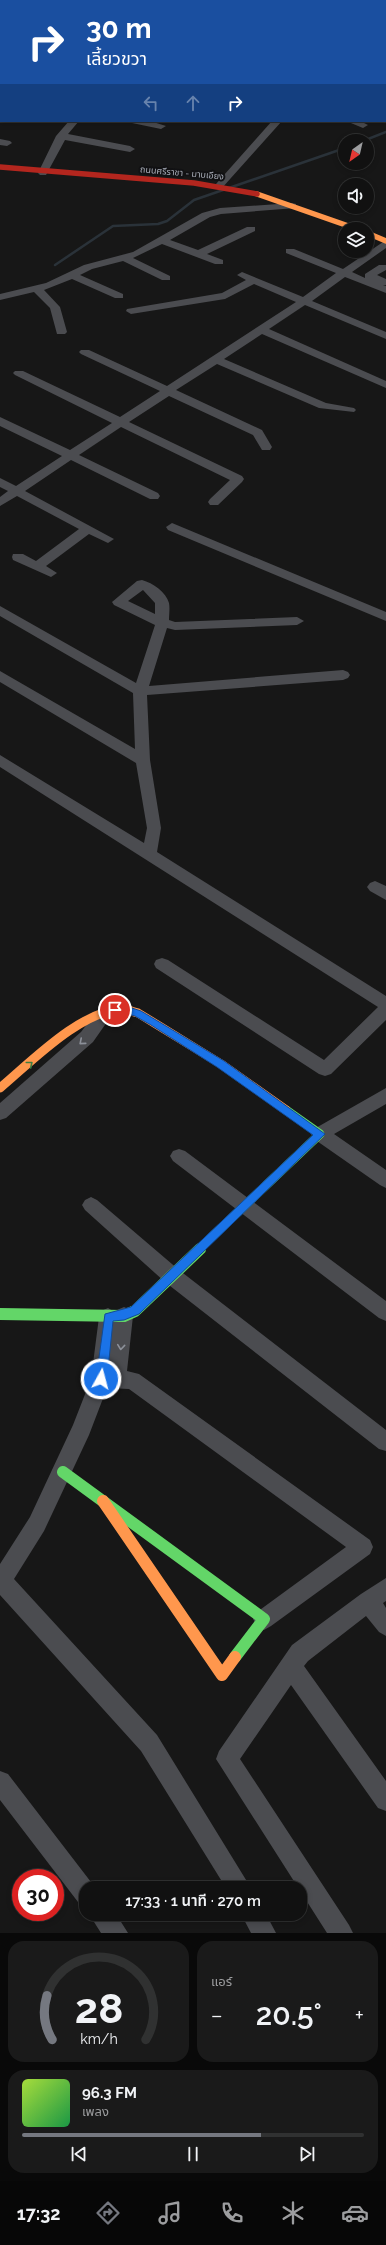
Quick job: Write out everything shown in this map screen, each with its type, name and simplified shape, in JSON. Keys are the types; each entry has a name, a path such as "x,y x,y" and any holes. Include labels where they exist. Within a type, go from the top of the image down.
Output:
{"street":[{"path":"47,173 58,155 59,141 73,122"},
{"path":"140,122 161,126"},
{"path":"219,186 276,122"},
{"path":"354,122 363,125"},
{"path":"59,141 130,149"},
{"name":"ถนนศรีราชา - มาบเอียง","path":"0,167 47,173 196,182 238,189 274,199 338,222"},
{"path":"161,240 174,226 191,214 203,210 274,199"},
{"path":"0,297 37,289 105,261 125,258 147,249 206,215 220,211 292,206"},
{"path":"199,254 251,229"},
{"path":"0,508 20,492 348,274 386,242 374,236"},
{"path":"161,240 219,262"},
{"path":"290,251 386,290"},
{"path":"348,274 386,254"},
{"path":"125,258 166,278"},
{"path":"383,267 369,276 386,283"},
{"path":"72,275 119,296"},
{"path":"242,275 386,336"},
{"path":"131,311 225,296 254,280"},
{"path":"37,289 55,308 61,332"},
{"path":"264,331 386,385"},
{"path":"84,352 258,433 266,447"},
{"path":"219,360 323,406 350,410"},
{"path":"19,374 238,479 214,502"},
{"path":"0,421 72,458 154,496"},
{"path":"0,482 108,538"},
{"path":"0,502 20,492"},
{"path":"37,566 82,534 86,530 83,526"},
{"path":"172,527 386,617"},
{"path":"18,557 51,573"},
{"path":"0,610 140,691 343,675"},
{"path":"149,854 154,828 143,760 140,691 162,623 175,626 297,621"},
{"path":"0,676 143,760"},
{"path":"0,760 386,1004"},
{"path":"162,964 325,1069 386,1010"},
{"path":"0,1088 74,1028 106,1012 123,1009 138,1013 221,1064 386,1180"},
{"path":"0,1113 87,1037 106,1012"},
{"path":"0,1314 116,1316 135,1311 320,1134 386,1095"},
{"path":"179,1156 386,1312"},
{"path":"91,1206 172,1276 386,1442"},
{"path":"116,1316 109,1379 36,1524 1,1581 149,1743 235,1881"},
{"path":"103,1501 222,1675 264,1619 363,1547 132,1380 109,1379"},
{"path":"62,1472 264,1619"},
{"path":"341,1933 227,1760 300,1653 386,1588"},
{"path":"368,1601 386,1625"},
{"path":"292,1666 386,1800"},
{"path":"0,1782 79,1885"},
{"path":"107,1921 116,1933"},
{"path":"258,1921 264,1933"}],"waterway":[{"path":"374,137 386,132"},
{"path":"55,265 113,226 158,224 167,221 194,200 338,150"}],"traffic: fast":[{"path":"0,1314 108,1317 124,1316 135,1311 320,1134 286,1110"},
{"path":"63,1472 264,1619 235,1657"}],"traffic: slow":[{"path":"257,194 338,222"},
{"path":"374,236 386,241"},
{"path":"0,1088 42,1052 75,1028 108,1011 125,1009 138,1013 221,1064 286,1110"},
{"path":"103,1501 222,1675 235,1657"}],"traffic: jam":[{"path":"0,167 32,171 194,183 257,194"}],"route":[{"path":"101,1379 108,1317 124,1316 135,1311 320,1134 221,1064 138,1013 123,1009 115,1010"}]}
